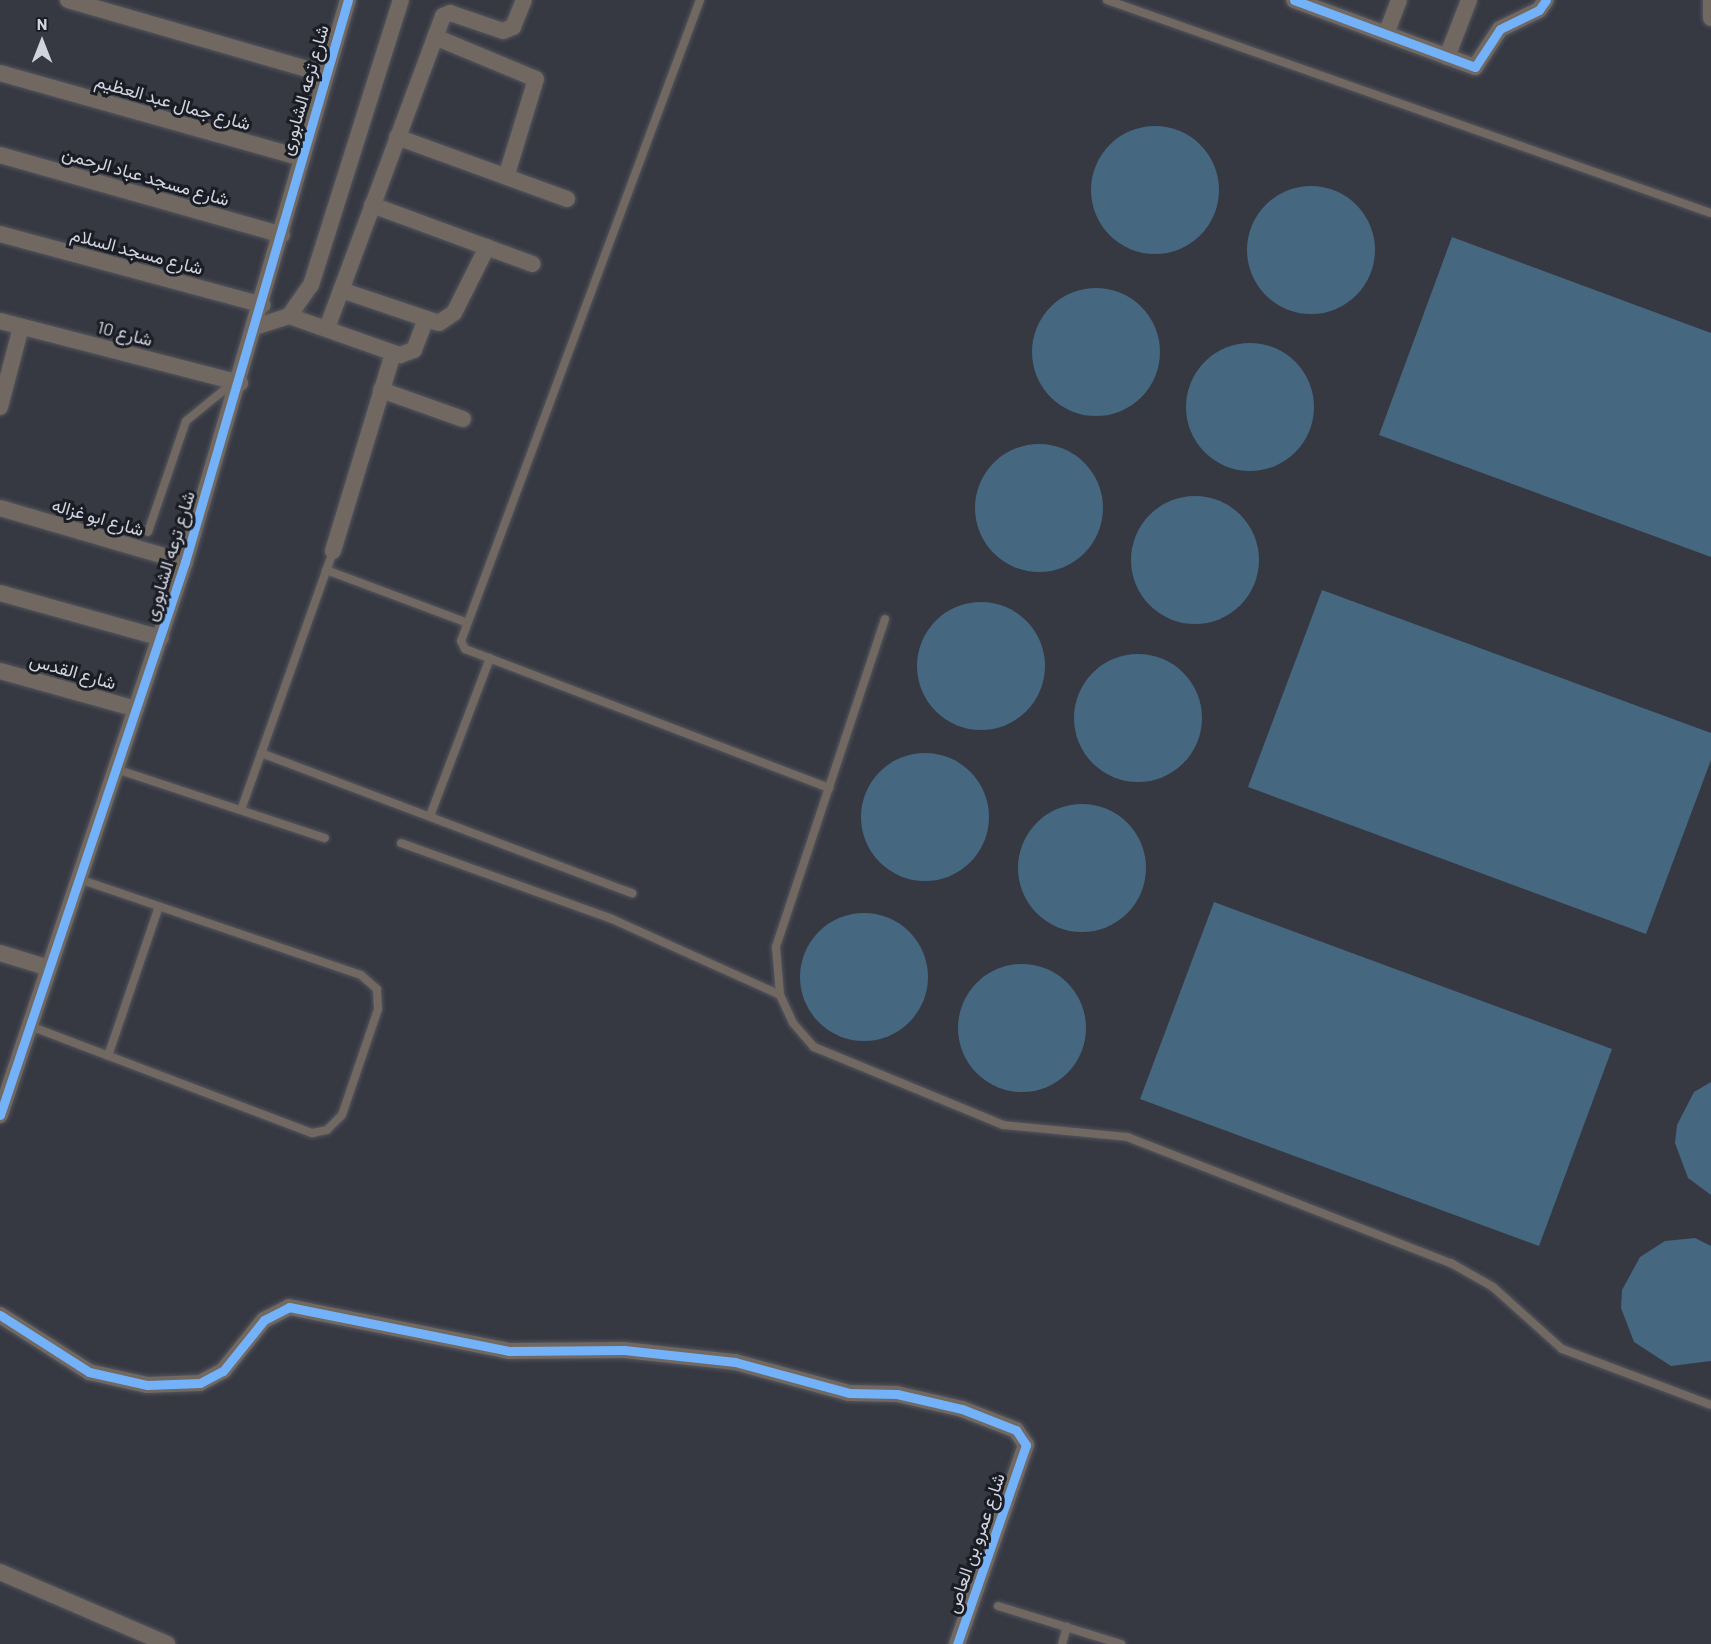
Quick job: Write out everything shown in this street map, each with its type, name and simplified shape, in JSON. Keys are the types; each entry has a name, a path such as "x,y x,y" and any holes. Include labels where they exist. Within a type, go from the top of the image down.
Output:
{"street":[{"path":"68,0 324,74"},
{"name":"شارع ترعه الشابورى","path":"0,1115 185,562 237,382 258,326 324,74 348,0"},
{"path":"289,316 311,285 401,0"},
{"path":"327,328 435,37 448,13 508,30 524,0"},
{"path":"1386,34 1399,0"},
{"path":"1447,57 1469,0"},
{"path":"1302,2 1447,57 1480,66 1500,29 1539,10 1546,0"},
{"path":"1711,0 1711,18"},
{"path":"435,37 536,79 506,177"},
{"name":"شارع جمال عبد العظيم","path":"0,73 302,158"},
{"path":"397,138 567,199"},
{"name":"شارع مسجد عباد الرحمن","path":"0,155 282,235"},
{"path":"372,205 532,264"},
{"name":"شارع مسجد السلام","path":"0,234 263,305"},
{"path":"341,290 425,321 439,323 454,313 487,247"},
{"path":"258,326 289,316 393,353 414,350 425,321"},
{"name":"شارع 10","path":"0,321 237,382"},
{"path":"0,407 21,327"},
{"path":"333,551 393,353"},
{"path":"381,390 463,419"},
{"name":"شارع ابو غزاله","path":"0,508 185,562"},
{"path":"0,593 161,638"},
{"name":"شارع القدس","path":"0,671 136,709"},
{"path":"0,953 49,968"},
{"name":"شارع عمرو بن العاص","path":"0,1315 89,1372 147,1384 200,1383 223,1371 264,1320 289,1307 509,1351 624,1350 735,1362 849,1394 897,1394 962,1409 1017,1430 1023,1435 1024,1452 957,1644"},
{"path":"0,1572 167,1644"}],"lane":[{"path":"700,0 465,622 462,645 490,658 829,788"},
{"path":"1107,0 1711,213"},
{"path":"148,532 181,430 192,414 237,382"},
{"path":"242,810 333,551"},
{"path":"326,570 465,622"},
{"path":"885,619 776,947 780,995 793,1023 827,1057 1003,1125 1127,1137 1451,1263 1493,1287 1562,1349 1711,1406"},
{"path":"430,816 490,658"},
{"path":"261,753 632,893"},
{"path":"116,769 325,838"},
{"path":"401,843 612,919 780,995"},
{"path":"30,1026 304,1132 320,1132 342,1114 375,1020 379,996 368,978 79,879"},
{"path":"108,1056 159,906"},
{"path":"998,1606 1121,1644"},
{"path":"1062,1644 1067,1627"}],"water":[{"path":"1155,126 1180,131 1201,144 1214,165 1219,190 1214,215 1201,236 1180,249 1155,254 1130,249 1109,236 1096,215 1091,190 1096,165 1109,144 1130,131"},
{"path":"1311,186 1336,190 1357,204 1371,225 1375,250 1371,275 1357,296 1336,310 1311,314 1286,310 1265,296 1251,275 1247,250 1251,225 1265,204 1286,190"},
{"path":"1452,237 1711,333 1711,557 1379,435"},
{"path":"1096,288 1121,292 1142,306 1156,327 1160,352 1156,377 1142,398 1121,412 1096,416 1071,412 1050,398 1036,377 1032,352 1036,327 1050,306 1071,292"},
{"path":"1250,343 1275,348 1296,361 1309,382 1314,407 1309,432 1296,453 1275,466 1250,471 1225,466 1204,453 1191,432 1186,407 1191,382 1204,361 1225,348"},
{"path":"1039,444 1064,449 1085,462 1098,483 1103,508 1098,533 1085,554 1064,567 1039,572 1014,567 993,554 980,533 975,508 980,483 993,462 1014,449"},
{"path":"1195,496 1220,500 1241,514 1255,535 1259,560 1255,585 1241,606 1220,620 1195,624 1170,620 1149,606 1135,585 1131,560 1135,535 1149,514 1170,500"},
{"path":"1322,590 1711,733 1711,760 1646,934 1248,787"},
{"path":"981,602 1006,607 1027,620 1040,641 1045,666 1040,691 1027,712 1006,725 981,730 956,725 935,712 922,691 917,666 922,641 935,620 956,607"},
{"path":"1138,654 1163,659 1184,672 1197,693 1202,718 1197,743 1184,764 1163,777 1138,782 1113,777 1092,764 1079,743 1074,718 1079,693 1092,672 1113,659"},
{"path":"925,753 950,758 970,772 984,792 989,817 984,842 970,862 950,876 925,881 900,876 880,862 866,842 861,817 866,792 880,772 900,758"},
{"path":"1082,804 1107,809 1128,822 1141,843 1146,868 1141,893 1128,914 1107,927 1082,932 1057,927 1036,914 1023,893 1018,868 1023,843 1036,822 1057,809"},
{"path":"1214,902 1612,1049 1539,1246 1140,1099"},
{"path":"864,913 889,918 910,931 923,952 928,977 923,1002 910,1023 889,1036 864,1041 839,1036 818,1023 805,1002 800,977 805,952 818,931 839,918"},
{"path":"1022,964 1047,968 1068,982 1082,1003 1086,1028 1082,1053 1068,1074 1047,1088 1022,1092 997,1088 976,1074 962,1053 958,1028 962,1003 976,982 997,968"},
{"path":"1711,1082 1711,1195 1688,1178 1675,1143 1677,1125 1694,1092"},
{"path":"1695,1238 1711,1246 1711,1361 1671,1366 1634,1342 1621,1308 1622,1290 1640,1257 1665,1241"}],"cycle path":[{"path":"0,1115 185,562 348,0"},
{"path":"1294,0 1475,67 1500,29 1539,10 1546,0"},
{"path":"0,1315 89,1372 147,1385 200,1383 223,1371 264,1320 289,1307 509,1351 624,1350 735,1362 849,1393 897,1394 962,1409 1016,1430 1026,1445 957,1644"}]}
